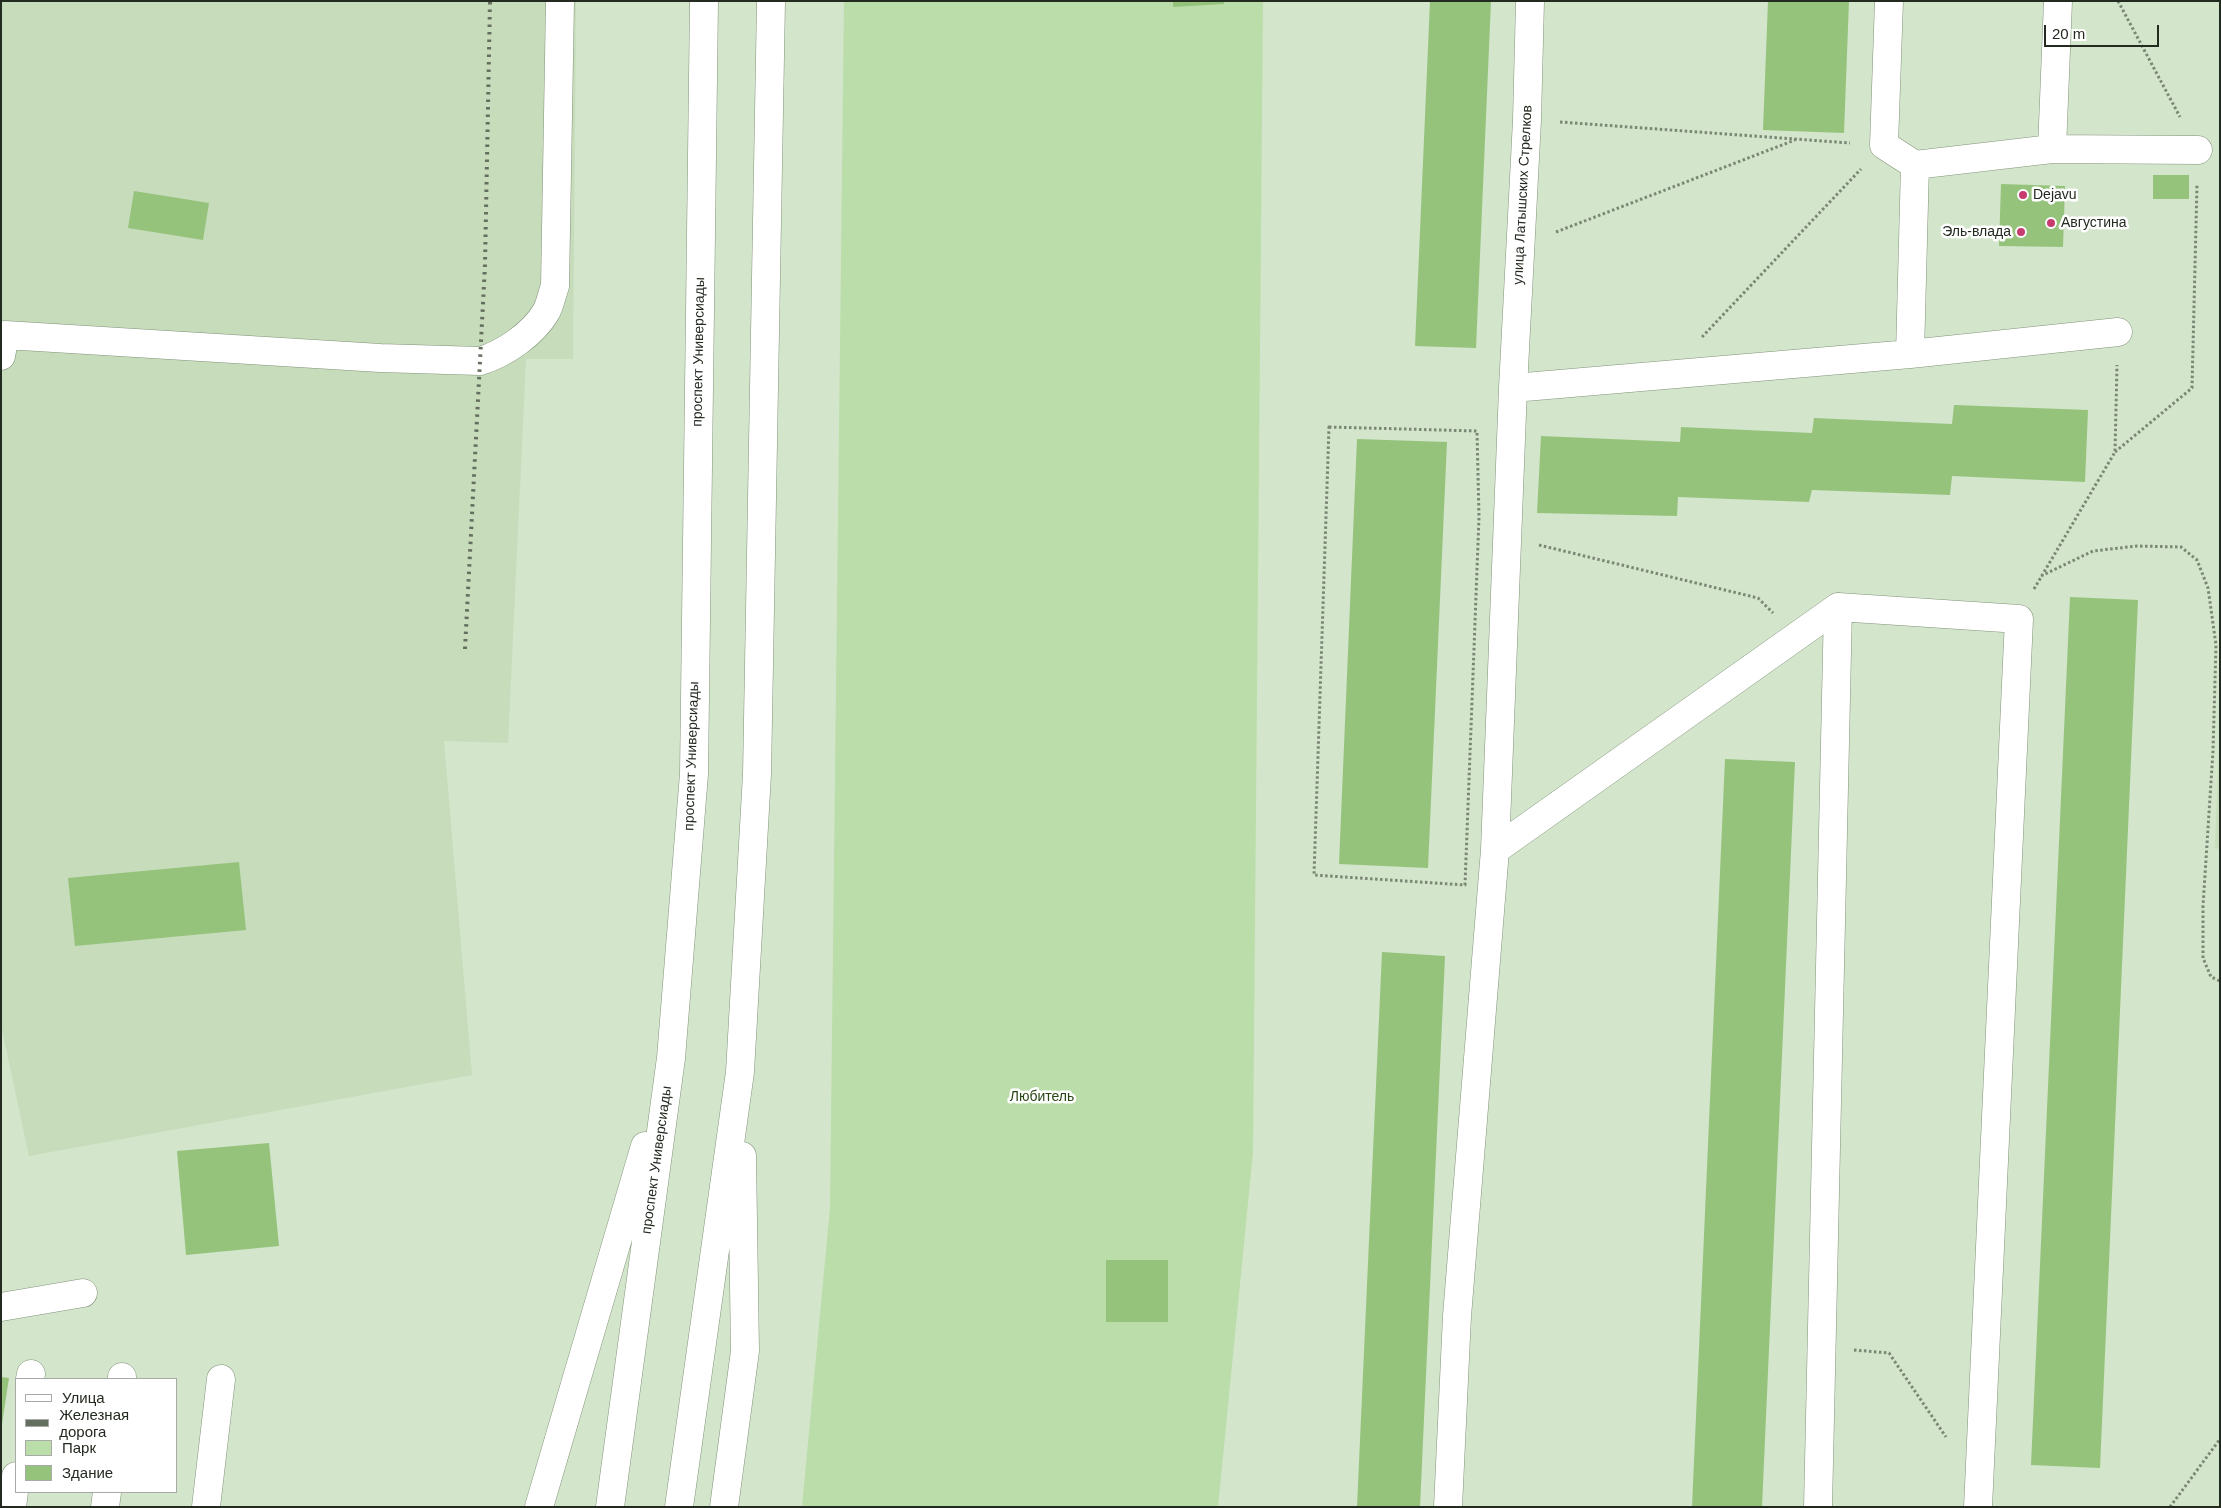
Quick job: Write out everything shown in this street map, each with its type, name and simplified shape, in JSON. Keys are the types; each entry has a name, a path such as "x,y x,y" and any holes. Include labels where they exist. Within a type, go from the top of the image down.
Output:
{"main road":[{"path":"1,356 4,335 380,358 480,361 494,357 522,339 546,312 555,286 560,1"},
{"name":"проспект Универсиады","path":"610,1507 671,1058 694,774 704,1"},
{"path":"679,1507 740,1072 758,774 771,1"},
{"name":"улица Латышских Стрелков","path":"1448,1507 1457,1316 1495,850 1513,388 1527,120 1530,1"},
{"path":"1889,1 1884,145 1915,165 2052,149 2198,150"},
{"path":"2052,149 2058,1"},
{"path":"1910,354 1915,165"},
{"path":"1513,388 1910,354 2118,332"},
{"path":"1818,1507 1838,607"},
{"path":"1495,850 1838,607 2019,619 1978,1496"},
{"path":"539,1507 671,1058"},
{"path":"724,1507 746,1352 740,1072"},
{"path":"1,1307 83,1292"},
{"path":"206,1507 221,1379"},
{"path":"12,1507 15,1484"},
{"path":"105,1507 107,1493"}],"path":[{"path":"2019,619 2041,576 2116,452 2192,388 2198,150 2118,1"},
{"path":"1527,120 1884,145"},
{"path":"1520,246 1798,139"},
{"path":"1666,375 1884,145"},
{"path":"2116,452 2118,332"},
{"path":"1465,886 1314,875 1330,427 1477,431"},
{"path":"1507,537 1758,598 1797,636"},
{"path":"2041,576 2093,551 2137,546 2181,547 2197,560 2208,588 2216,644 2213,751 2203,906 2204,958 2211,977 2220,981"},
{"path":"1821,1346 1889,1354 1978,1496"},
{"path":"2170,1507 2220,1439"}],"shaded area":[{"path":"1,1 576,1 573,359 526,359 508,743 444,741 472,1075 29,1156 1,1025"},
{"path":"2220,721 2220,849 2215,848"}],"green space":[{"name":"Любитель","path":"844,1 1263,1 1253,1152 1218,1507 802,1507 830,1208"}],"building":[{"path":"1173,1 1224,1 1224,4 1173,7"},
{"path":"1430,1 1491,1 1476,348 1415,346"},
{"path":"1768,1 1849,1 1844,133 1763,130"},
{"path":"2153,175 2189,175 2189,199 2153,199"},
{"path":"2001,184 2065,186 2063,247 1999,246"},
{"path":"134,191 209,203 203,240 128,228"},
{"path":"1954,405 2088,410 2085,482 1952,476 1950,495 1812,490 1809,502 1678,497 1677,516 1537,513 1541,436 1680,442 1681,427 1812,433 1814,418 1952,424"},
{"path":"1357,439 1447,442 1428,868 1339,864"},
{"path":"2070,597 2138,600 2100,1468 2031,1465"},
{"path":"1725,759 1795,762 1762,1507 1692,1507"},
{"path":"239,862 246,930 75,946 68,878"},
{"path":"1382,952 1445,956 1420,1507 1357,1507"},
{"path":"269,1143 279,1246 186,1255 177,1151"},
{"path":"1106,1260 1168,1260 1168,1322 1106,1322"},
{"path":"1,1377 9,1378 2,1424 1,1424"}],"railway":[{"path":"465,649 485,265 490,1"}],"place":[{"name":"Dejavu","path":"2023,195"},
{"name":"Августина","path":"2051,223"},
{"name":"Эль-влада","path":"2021,232"}]}
